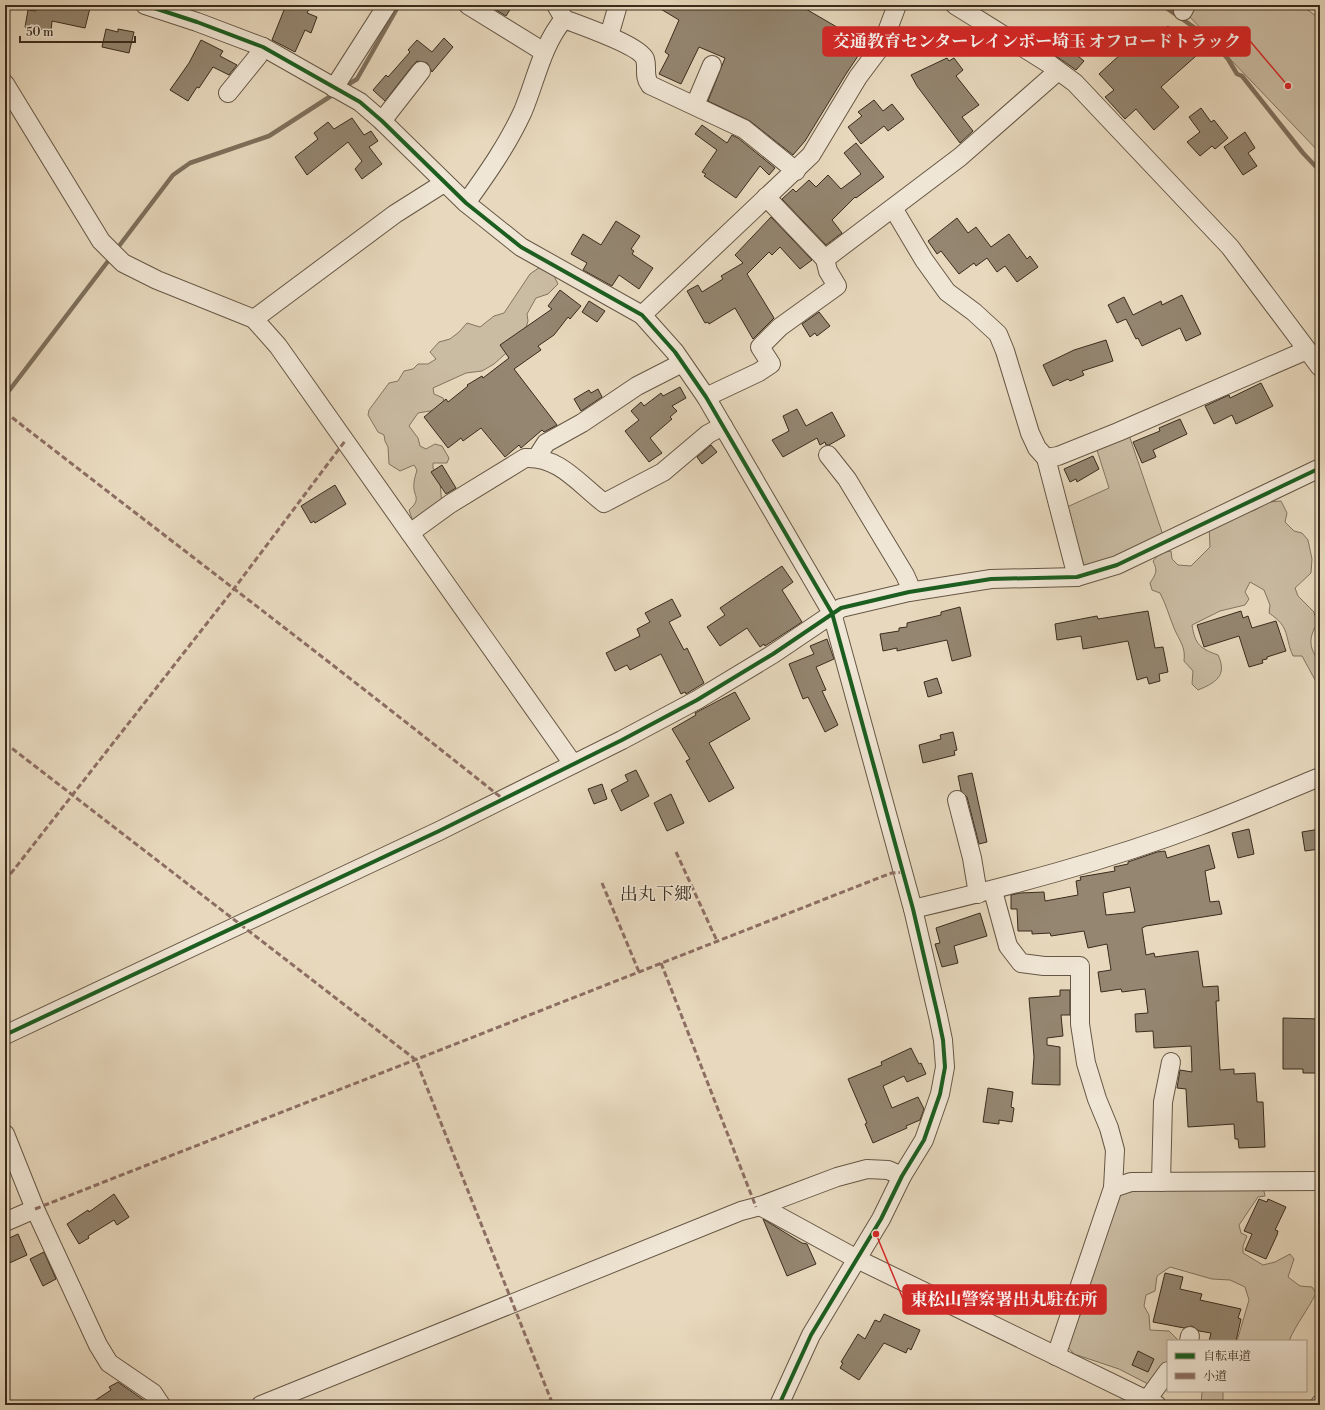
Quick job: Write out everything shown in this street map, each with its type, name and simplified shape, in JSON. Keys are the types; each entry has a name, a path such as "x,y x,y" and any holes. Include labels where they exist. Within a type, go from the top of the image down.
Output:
{"street":[{"path":"145,5 178,10 262,47 360,102 382,121 466,203 521,247 642,315 682,363 706,397 832,613 914,909 943,1040 945,1067 940,1094 924,1140 902,1176 881,1219 811,1334 779,1405"},
{"path":"334,88 387,5"},
{"path":"468,5 544,52"},
{"path":"609,36 618,5"},
{"path":"642,315 812,155 858,77 882,45 897,5"},
{"path":"955,5 1075,83 1230,247 1320,367"},
{"path":"466,203 499,157 519,118 544,52 555,30 560,12 638,51 644,58 646,80 650,85 668,95 695,105 744,129 796,171"},
{"path":"228,93 258,56 262,47"},
{"path":"695,105 712,65"},
{"path":"382,121 420,71"},
{"path":"825,259 960,157 1058,72"},
{"path":"5,84 101,242 123,263 157,280 254,319 278,346 573,764"},
{"path":"254,319 395,214 444,183"},
{"path":"706,397 759,372 771,364 760,347 780,327 837,286 828,271 825,259 766,197"},
{"path":"893,208 924,260 947,292 974,312 998,334 1005,351 1030,433 1037,448 1046,458 1077,577"},
{"path":"1046,458 1058,456 1118,432 1307,350"},
{"path":"537,457 546,443 582,422 637,386 682,363"},
{"path":"410,532 450,504 525,458 537,457 560,466 604,503 663,472 708,434 723,426"},
{"path":"828,455 847,479 872,518 905,575 909,584 909,592"},
{"path":"5,1034 440,831 573,764 696,700 773,654 841,608 909,592 991,579 1077,577 1117,565 1320,468"},
{"path":"914,909 985,892 1069,869 1198,826 1320,777"},
{"path":"956,800 972,858 1008,946 1021,963 1044,966 1080,966 1080,1024 1086,1063 1097,1099 1109,1128 1115,1150 1113,1188 1056,1356"},
{"path":"1161,1182 1163,1102 1171,1062"},
{"path":"5,1134 35,1210 102,1351 109,1363 153,1393 160,1405"},
{"path":"265,1404 741,1211 760,1206 837,1177 867,1169 888,1170 902,1176"},
{"path":"1113,1188 1131,1182 1320,1181"},
{"path":"760,1206 857,1259 1056,1356 1127,1399 1152,1402 1167,1373"},
{"path":"5,1222 35,1210"}],"shaded area":[{"path":"1191,5 1301,5 1320,19 1320,153 1187,14"},
{"path":"540,267 554,276 558,284 548,294 536,298 527,314 528,321 523,338 494,364 482,371 466,373 433,388 434,394 443,398 445,404 436,410 418,413 409,426 418,438 420,446 426,449 435,444 442,446 449,458 447,463 433,463 433,468 440,481 442,507 417,533 409,510 416,500 414,480 417,470 414,465 400,471 389,464 388,447 384,435 378,432 368,415 369,410 389,383 398,381 404,371 413,369 418,364 428,364 436,359 430,352 439,342 450,339 467,323 480,327 494,316 504,313 530,274"},
{"path":"1129,435 1164,538 1085,569 1067,507 1109,488 1097,450"},
{"path":"1281,501 1287,513 1285,522 1294,531 1302,533 1308,540 1312,559 1311,573 1295,588 1298,596 1314,612 1317,624 1312,634 1311,643 1314,653 1320,662 1320,689 1302,656 1293,656 1284,628 1276,618 1269,613 1270,605 1264,590 1250,582 1245,592 1249,599 1245,605 1220,611 1192,625 1197,642 1207,651 1218,655 1221,662 1221,673 1218,678 1210,685 1198,690 1192,684 1193,671 1184,661 1182,644 1162,597 1160,593 1152,590 1150,583 1156,570 1153,561 1160,553 1171,551 1172,559 1178,565 1191,566 1210,547 1209,526 1255,510 1269,502"},
{"path":"1259,1189 1264,1191 1265,1196 1258,1197 1239,1225 1241,1233 1247,1236 1243,1246 1243,1253 1263,1265 1275,1262 1290,1254 1294,1259 1288,1277 1300,1286 1312,1287 1316,1293 1290,1340 1237,1340 1249,1300 1245,1287 1230,1280 1212,1279 1170,1267 1157,1276 1155,1291 1146,1295 1144,1306 1149,1315 1150,1330 1169,1331 1178,1340 1167,1340 1167,1367 1148,1384 1119,1369 1074,1354 1067,1346 1072,1327 1086,1307 1084,1299 1118,1190"},
{"path":"1202,1392 1223,1392 1223,1401 1230,1405 1201,1405"}],"building":[{"path":"60,5 77,5 90,8 85,28 52,21 51,31 25,27 28,10 36,11 36,6 59,9"},
{"path":"286,5 311,5 307,13 317,17 311,33 305,30 295,52 272,40"},
{"path":"488,5 513,5 506,16"},
{"path":"654,5 799,5 866,44 805,141 793,155 750,121 708,101 725,58 699,47 681,84 659,74 669,55 665,52 679,20"},
{"path":"1168,26 1196,56 1161,87 1179,107 1154,130 1136,109 1125,119 1105,97 1114,90 1099,74 1145,32 1153,40"},
{"path":"106,29 118,32 118,29 134,32 129,53 102,47"},
{"path":"1052,35 1084,61 1076,70 1043,47"},
{"path":"444,38 453,47 432,72 427,63 417,61 385,101 373,90 386,75 388,77 410,52 408,50 417,40 432,52"},
{"path":"201,40 223,51 220,56 237,65 229,75 213,67 188,101 170,90 189,63"},
{"path":"947,58 949,61 954,58 963,70 956,76 979,105 962,117 973,131 960,143 917,86 911,75"},
{"path":"874,100 883,111 892,104 904,119 888,131 884,126 861,144 848,127 862,116 858,112"},
{"path":"1201,108 1211,122 1214,120 1228,138 1215,149 1212,146 1200,156 1187,142 1200,132 1189,117"},
{"path":"352,118 364,135 371,131 378,141 369,147 382,164 362,179 355,169 362,161 348,142 307,175 295,157 318,139 314,133 328,122 334,129"},
{"path":"702,125 727,143 732,135 738,138 775,168 769,175 760,166 736,198 704,176 706,174 702,172 717,150 695,134"},
{"path":"1245,132 1255,148 1248,153 1257,166 1243,175 1224,147"},
{"path":"856,143 884,177 856,198 855,197 832,220 842,233 826,245 782,199 793,189 796,192 809,180 816,187 828,175 841,189 861,174 844,153"},
{"path":"771,217 812,260 800,269 780,247 772,255 769,252 747,274 774,318 753,339 735,308 709,324 708,322 705,323 687,291 698,285 702,292 723,279 721,276 743,263 735,255"},
{"path":"957,218 968,233 976,227 991,247 1009,234 1027,259 1030,256 1038,267 1017,282 1005,266 997,272 987,258 976,266 974,263 959,274 941,251 937,254 928,241"},
{"path":"616,221 640,236 631,249 634,251 632,254 653,268 639,289 619,275 612,286 583,270 587,263 571,254 583,234 601,245"},
{"path":"560,290 581,306 570,319 568,317 554,335 538,346 541,350 514,369 557,425 544,432 542,430 521,448 519,445 505,457 481,428 463,441 461,438 448,448 424,417 446,399 448,402 468,386 467,385 482,376 483,378 509,358 500,345 552,309 548,306"},
{"path":"1182,295 1201,334 1186,341 1180,328 1142,346 1138,338 1136,339 1126,319 1117,323 1108,305 1124,297 1133,315 1161,301 1162,305"},
{"path":"589,301 605,311 597,322 582,312"},
{"path":"819,312 830,326 817,336 815,333 810,337 802,324"},
{"path":"1106,340 1113,361 1082,371 1084,375 1070,381 1068,379 1053,386 1043,365 1074,350"},
{"path":"1261,383 1273,406 1236,424 1232,415 1214,424 1205,406 1229,395 1230,398"},
{"path":"680,387 686,398 672,406 677,411 670,417 672,419 650,438 662,453 649,462 625,431 639,420 631,411 641,402 644,406 661,393 663,396"},
{"path":"598,389 602,397 581,411 574,399 589,390 591,393"},
{"path":"797,409 806,426 832,412 845,436 829,445 826,445 825,442 820,445 817,438 783,457 772,440 789,431 783,416"},
{"path":"1180,419 1187,434 1153,450 1156,457 1142,463 1133,442 1160,431 1159,428"},
{"path":"711,445 717,452 702,464 697,457"},
{"path":"1093,456 1099,469 1077,482 1076,479 1070,482 1064,469"},
{"path":"442,465 456,488 446,494 431,472"},
{"path":"335,485 346,504 315,523 314,521 311,523 301,506"},
{"path":"782,566 793,582 782,590 802,622 765,646 764,644 760,647 747,628 720,646 707,627 725,615 720,608"},
{"path":"672,599 681,616 669,622 684,650 687,648 704,683 686,694 685,692 681,694 661,654 630,670 627,665 615,671 606,653 640,636 637,629 650,622 645,613"},
{"path":"960,607 971,656 952,661 947,640 897,651 897,648 883,651 880,634 899,631 899,628 907,627 907,623 941,615 941,612"},
{"path":"1148,611 1155,648 1163,647 1168,672 1159,674 1160,681 1149,684 1147,677 1137,680 1128,641 1083,649 1081,636 1057,640 1055,624 1097,616 1098,619"},
{"path":"1241,611 1243,618 1248,616 1252,628 1276,621 1286,651 1267,657 1267,659 1262,660 1263,663 1249,667 1239,636 1204,647 1197,625"},
{"path":"827,639 834,659 816,667 826,690 822,691 838,725 825,732 808,697 803,699 789,664 814,654 810,646"},
{"path":"937,678 942,693 928,697 924,682"},
{"path":"735,692 750,719 709,743 734,788 709,802 686,761 690,759 672,729 696,715 695,713"},
{"path":"953,732 957,750 954,751 955,755 923,763 919,745 941,739 940,735"},
{"path":"636,770 649,796 621,811 611,790 628,781 625,775"},
{"path":"972,773 987,842 979,844 967,797 961,791 958,776"},
{"path":"602,784 607,799 594,804 588,789"},
{"path":"671,794 684,823 667,831 654,803"},
{"path":"1249,829 1254,854 1238,858 1232,833"},
{"path":"1320,829 1320,849 1305,851 1302,832"},
{"path":"1209,845 1215,868 1205,871 1210,902 1219,901 1222,914 1146,926 1142,928 1146,955 1154,953 1155,957 1198,951 1203,987 1218,986 1219,1001 1216,1001 1220,1070 1234,1069 1234,1074 1255,1073 1257,1102 1263,1102 1265,1147 1239,1148 1238,1139 1235,1139 1234,1124 1188,1127 1186,1089 1177,1088 1180,1070 1192,1072 1191,1046 1154,1048 1153,1031 1136,1032 1135,1014 1148,1013 1145,989 1122,992 1121,989 1101,992 1098,972 1111,970 1107,944 1088,948 1084,931 1051,936 1050,933 1032,934 1032,931 1018,931 1017,909 1011,909 1011,895 1044,892 1045,901 1078,895 1076,881 1081,880 1080,877 1115,871 1114,867 1128,864 1128,862 1157,852 1165,851 1167,858","holes":["1130,887 1135,912 1106,915 1103,893"]},
{"path":"980,913 987,936 954,946 958,963 942,967 935,944 940,943 936,928"},
{"path":"1060,990 1070,990 1070,1015 1061,1015 1063,1036 1047,1038 1047,1045 1060,1047 1060,1085 1032,1084 1034,1057 1029,998 1060,996"},
{"path":"1283,1018 1320,1019 1320,1073 1303,1073 1303,1069 1283,1069"},
{"path":"911,1048 926,1074 907,1082 904,1076 883,1086 892,1108 918,1097 924,1109 920,1120 906,1126 907,1128 873,1143 865,1124 867,1123 848,1079 882,1065 881,1062"},
{"path":"988,1088 1013,1092 1011,1107 1014,1108 1012,1122 999,1120 999,1124 983,1122"},
{"path":"114,1194 129,1217 117,1225 114,1220 88,1236 89,1238 79,1244 67,1224 88,1210 89,1212"},
{"path":"1259,1199 1267,1202 1268,1199 1286,1207 1275,1230 1278,1231 1277,1235 1266,1259 1245,1250 1252,1234 1244,1231"},
{"path":"763,1219 802,1243 807,1244 816,1264 787,1276"},
{"path":"18,1234 27,1255 5,1265 5,1240"},
{"path":"44,1252 56,1279 43,1286 30,1259"},
{"path":"1165,1273 1183,1277 1180,1289 1202,1294 1200,1300 1241,1309 1238,1318 1241,1319 1236,1340 1209,1340 1211,1333 1199,1331 1192,1326 1184,1328 1153,1322"},
{"path":"884,1314 920,1330 911,1350 908,1348 906,1353 884,1343 859,1380 840,1368 843,1363 841,1362 858,1334 865,1339 875,1320 880,1322"},
{"path":"1138,1351 1154,1359 1148,1372 1132,1365"},
{"path":"118,1382 145,1401 148,1405 88,1405 111,1390 109,1387"}],"waterway":[{"path":"344,87 357,79 399,5"},
{"path":"1162,5 1208,37 1228,59 1237,74 1242,76 1303,153 1320,171"},
{"path":"1314,5 1320,9"},
{"path":"116,250 173,175 190,163 269,136 334,94"},
{"path":"5,396 112,256"}],"marked path":[{"path":"5,412 503,799"},
{"path":"5,881 233,590 345,441"},
{"path":"5,743 416,1060 553,1405"},
{"path":"676,852 717,941"},
{"path":"35,1209 881,877 892,873 903,872"},
{"path":"602,883 639,972"},
{"path":"661,963 756,1207"}],"cycle path":[{"path":"145,5 197,22 263,47 360,102 382,121 466,203 521,247 642,315 675,352 706,397 832,613 913,909 943,1040 945,1067 940,1094 924,1140 902,1176 881,1219 811,1335 779,1405"},
{"path":"5,1035 439,831 622,740 697,700 773,654 841,608 909,592 991,579 1077,577 1117,565 1320,468"}],"place":[{"name":"交通教育センターレインボー埼玉 オフロードトラック","path":"1288,86"},
{"name":"東松山警察署出丸駐在所","path":"876,1234"}],"district":[{"name":"出丸下郷","path":"656,894"}]}
